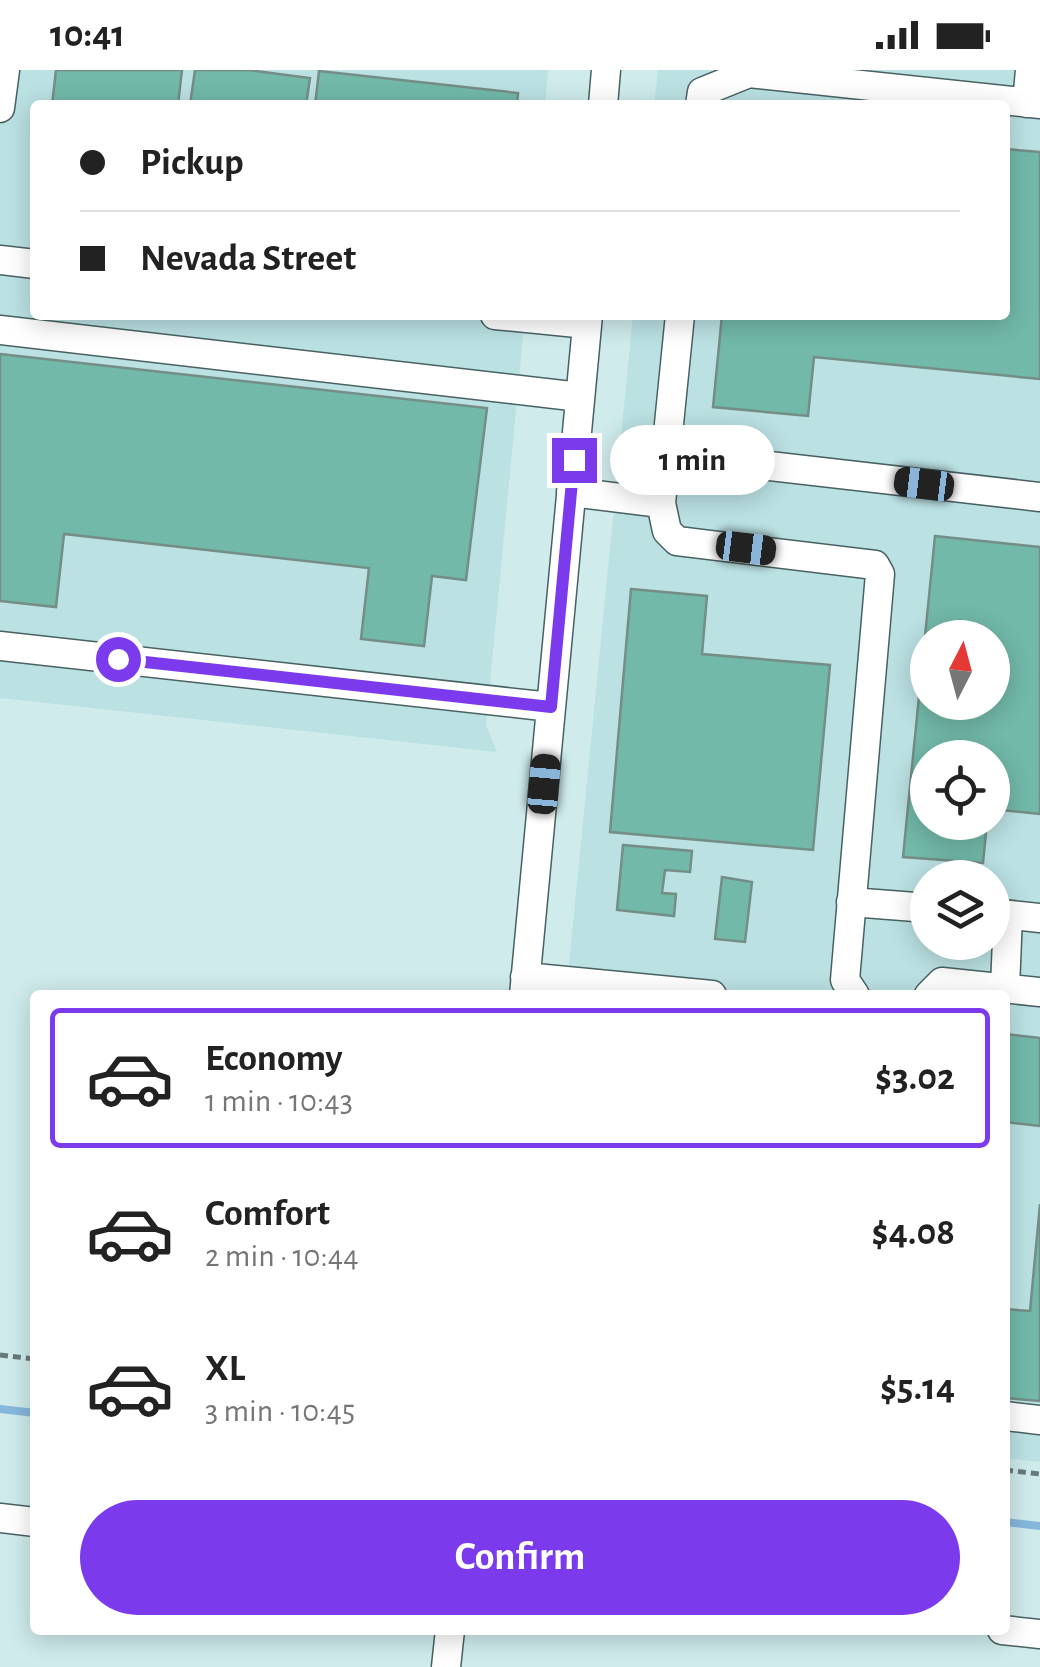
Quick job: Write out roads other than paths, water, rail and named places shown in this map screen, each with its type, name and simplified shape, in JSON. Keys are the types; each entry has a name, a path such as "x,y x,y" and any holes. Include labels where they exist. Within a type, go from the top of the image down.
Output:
{"street":[{"path":"0,108 5,70"},
{"path":"604,100 606,70"},
{"path":"1030,70 1034,104"},
{"path":"701,100 702,92 749,73 997,100"},
{"path":"0,260 30,263"},
{"path":"588,320 525,986 608,990"},
{"path":"679,320 661,503 667,530 677,541 844,560 875,566 880,574 845,980 852,990"},
{"path":"0,330 580,396"},
{"path":"666,454 1040,497"},
{"path":"572,492 661,503"},
{"path":"0,646 551,707"},
{"path":"852,902 910,907"},
{"path":"1010,915 1040,918"},
{"path":"1003,960 1005,988"},
{"path":"934,990 942,982 1040,992"},
{"path":"1010,1417 1040,1420"},
{"path":"0,1518 30,1521"},
{"path":"1010,1631 1040,1634"},
{"path":"446,1667 449,1635"}],"waterway":[{"path":"0,1409 30,1412"},
{"path":"1010,1523 1040,1526"}]}
